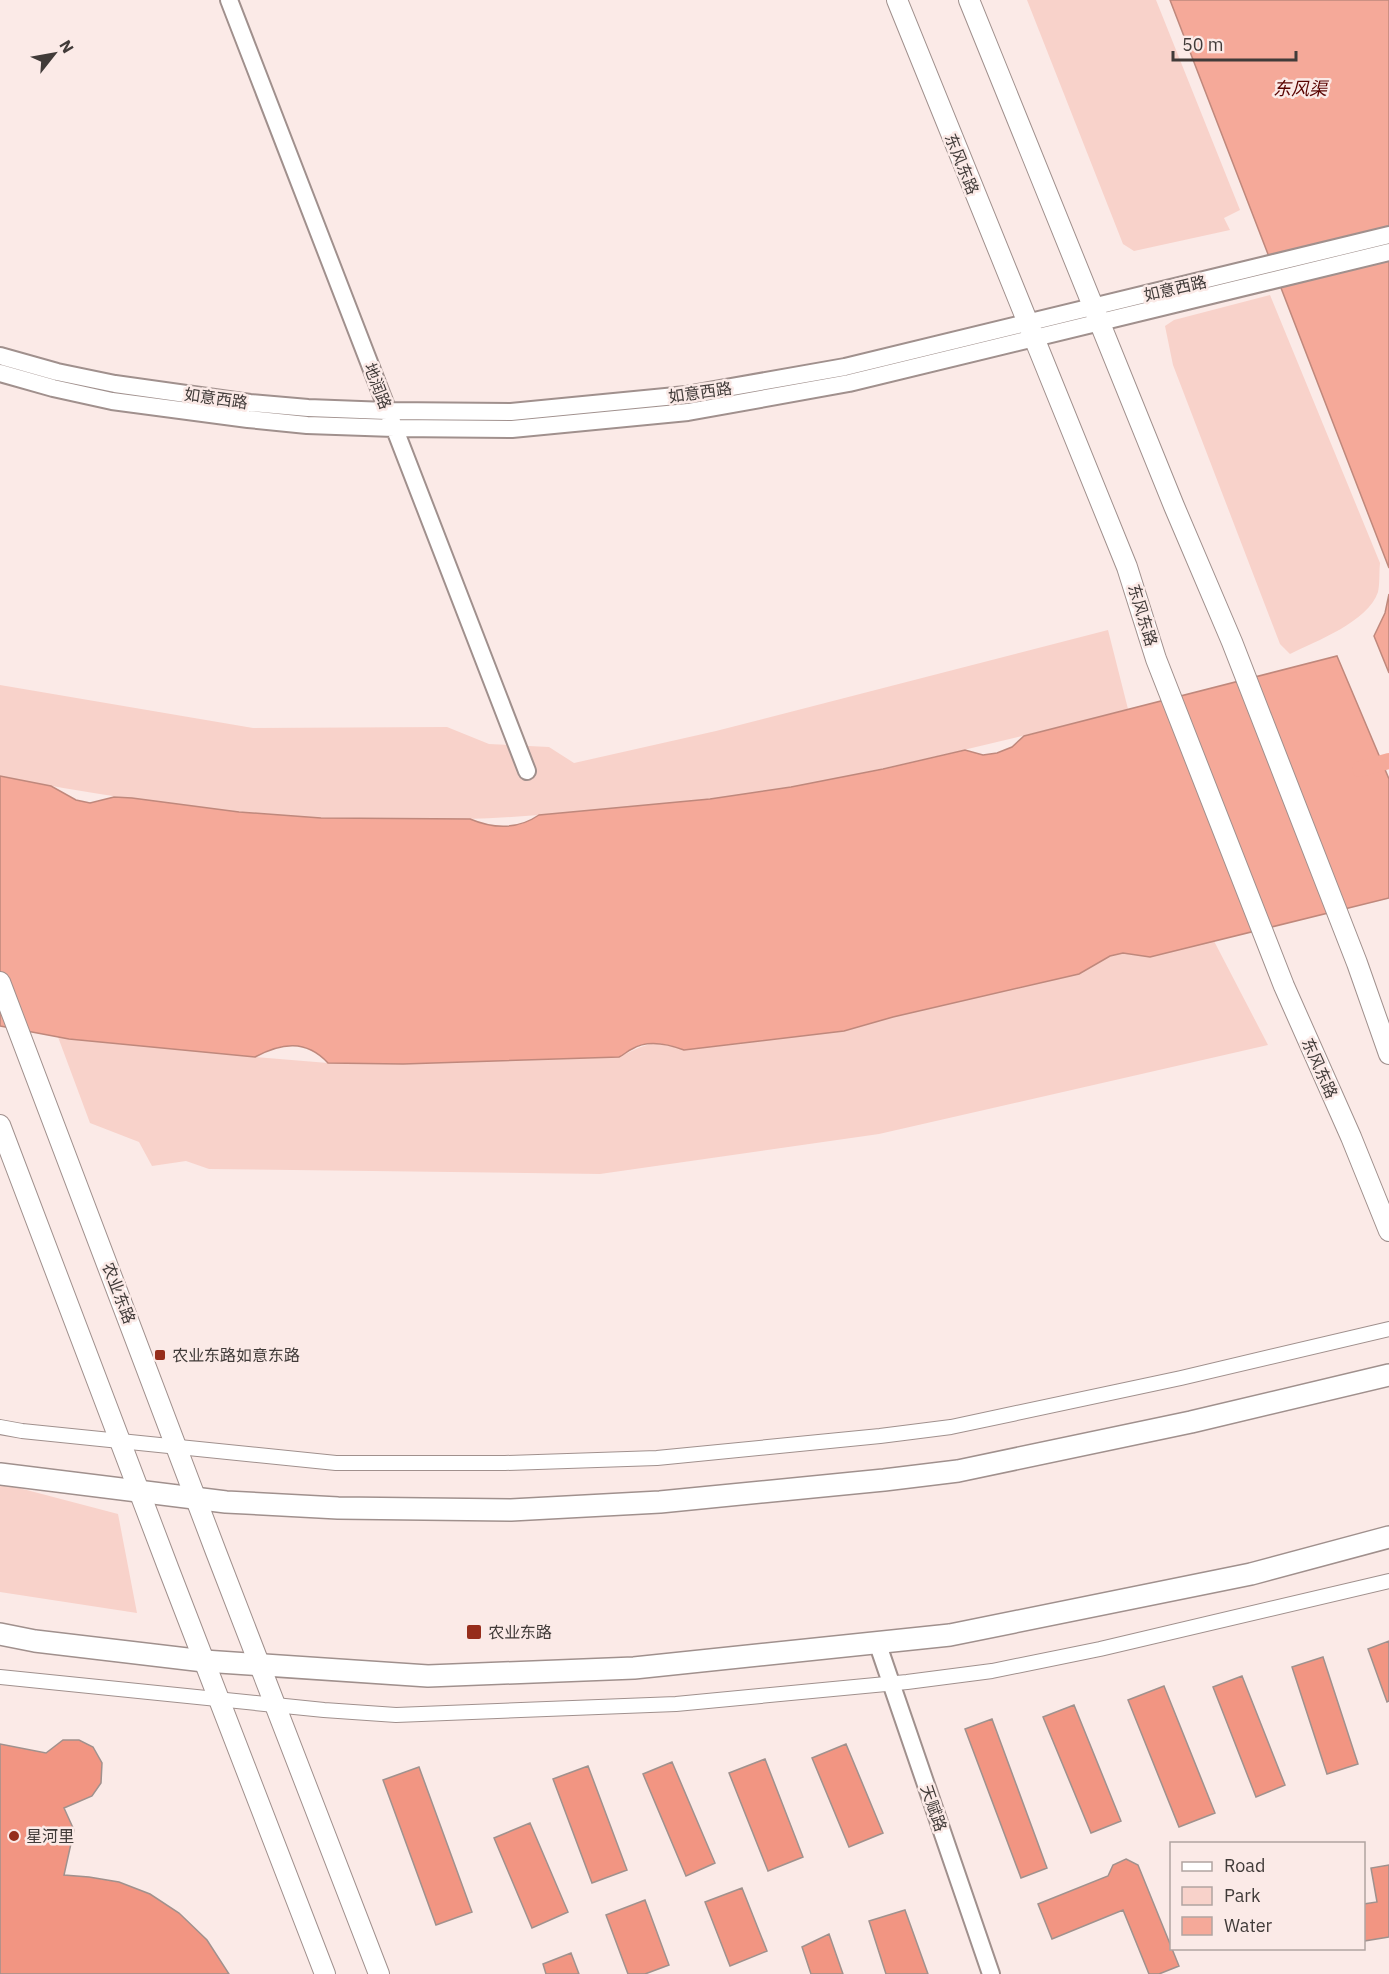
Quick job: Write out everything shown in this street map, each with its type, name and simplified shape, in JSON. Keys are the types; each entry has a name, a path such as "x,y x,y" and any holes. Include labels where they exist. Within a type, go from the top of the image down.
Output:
{"main road":[{"name":"东风东路","path":"897,0 1127,567 1156,659 1284,987 1351,1137 1389,1231"},
{"path":"969,0 1096,315 1232,642 1357,963 1389,1054"},
{"name":"农业东路","path":"0,982 379,1974"},
{"path":"0,1125 325,1974"},
{"path":"0,1474 196,1499 338,1508 512,1510 660,1502 884,1480 958,1470 1191,1422 1389,1375"},
{"path":"0,1634 34,1641 204,1661 429,1676 634,1668 950,1635 1240,1576 1389,1537"}],"street":[{"name":"地润路","path":"229,0 526,771"},
{"name":"如意西路","path":"1251,278 1389,235"},
{"name":"如意西路","path":"0,374 112,401 248,419 307,425 512,429 688,412 849,383 1030,331 1251,278 1389,252"},
{"name":"如意西路","path":"0,356 57,372 115,384 273,405 387,411 511,412 686,395 1030,331"},
{"path":"0,1427 336,1463 505,1463 657,1458 951,1427 1181,1378 1389,1329"},
{"path":"0,1677 396,1715 676,1704 992,1671 1100,1649 1389,1581"},
{"name":"天赋路","path":"878,1642 990,1974"}],"green space":[{"path":"1027,0 1156,0 1240,210 1224,218 1230,230 1134,251 1123,244"},
{"path":"1270,295 1380,563 1378,592 1364,613 1327,637 1290,654 1280,644 1173,365 1165,326 1174,320"},
{"path":"1108,630 1128,709 919,760 749,794 504,817 337,819 238,812 158,803 0,776 0,685 253,728 447,727 489,744 549,747 574,763 716,731"},
{"path":"1214,941 1268,1045 879,1134 600,1174 209,1169 186,1161 152,1166 139,1142 90,1123 58,1037 328,1063 619,1057 650,1044 665,1044 684,1050 844,1031 893,1017 1079,974 1110,956 1123,953 1150,957"},
{"path":"0,1483 118,1514 137,1613 0,1592"}],"water":[{"name":"东风渠","path":"1170,0 1389,0 1389,568"},
{"path":"1389,594 1389,673 1374,636 1385,613"},
{"path":"1337,656 1389,779 1389,898 1150,957 1123,953 1110,956 1079,974 893,1017 844,1031 684,1050 665,1044 651,1043 638,1046 619,1057 403,1064 328,1063 320,1055 302,1047 284,1046 255,1057 69,1039 0,1026 0,776 51,786 76,800 90,803 114,797 239,812 321,818 470,819 488,825 505,826 522,823 539,815 710,799 791,787 965,750 983,755 997,753 1012,747 1024,736"}],"building":[{"path":"1389,1641 1389,1701 1387,1702 1368,1649"},
{"path":"1323,1657 1358,1764 1327,1774 1292,1667"},
{"path":"1242,1676 1285,1785 1256,1797 1213,1687"},
{"path":"1164,1686 1215,1813 1179,1827 1128,1700"},
{"path":"1074,1705 1121,1821 1091,1833 1043,1717"},
{"path":"992,1719 1047,1868 1021,1878 965,1729"},
{"path":"63,1740 79,1740 93,1747 102,1763 101,1783 92,1796 64,1808 74,1830 64,1875 119,1882 150,1894 179,1913 207,1940 229,1974 0,1974 0,1744 46,1753"},
{"path":"846,1744 883,1833 849,1847 812,1758"},
{"path":"765,1759 803,1857 768,1871 729,1773"},
{"path":"672,1762 715,1863 686,1876 643,1774"},
{"path":"588,1766 627,1870 592,1883 553,1779"},
{"path":"419,1767 472,1912 436,1925 383,1780"},
{"path":"530,1823 568,1912 532,1928 494,1838"},
{"path":"1126,1859 1138,1865 1170,1944 1170,1950 1173,1950 1179,1966 1159,1974 1149,1974 1123,1910 1052,1939 1038,1904 1108,1876 1113,1865"},
{"path":"1389,1865 1389,1937 1365,1941 1365,1904 1377,1902 1371,1868"},
{"path":"742,1888 767,1951 730,1966 705,1902"},
{"path":"645,1900 669,1965 645,1974 628,1974 606,1915"},
{"path":"905,1910 928,1974 886,1974 869,1921"},
{"path":"829,1934 843,1974 811,1974 802,1947"},
{"path":"571,1953 579,1974 546,1974 543,1964"}],"waterway":[{"path":"1360,769 1389,761"}],"place":[{"name":"农业东路如意东路","path":"160,1355"},
{"name":"农业东路","path":"474,1632"},
{"name":"星河里","path":"14,1836"}]}
